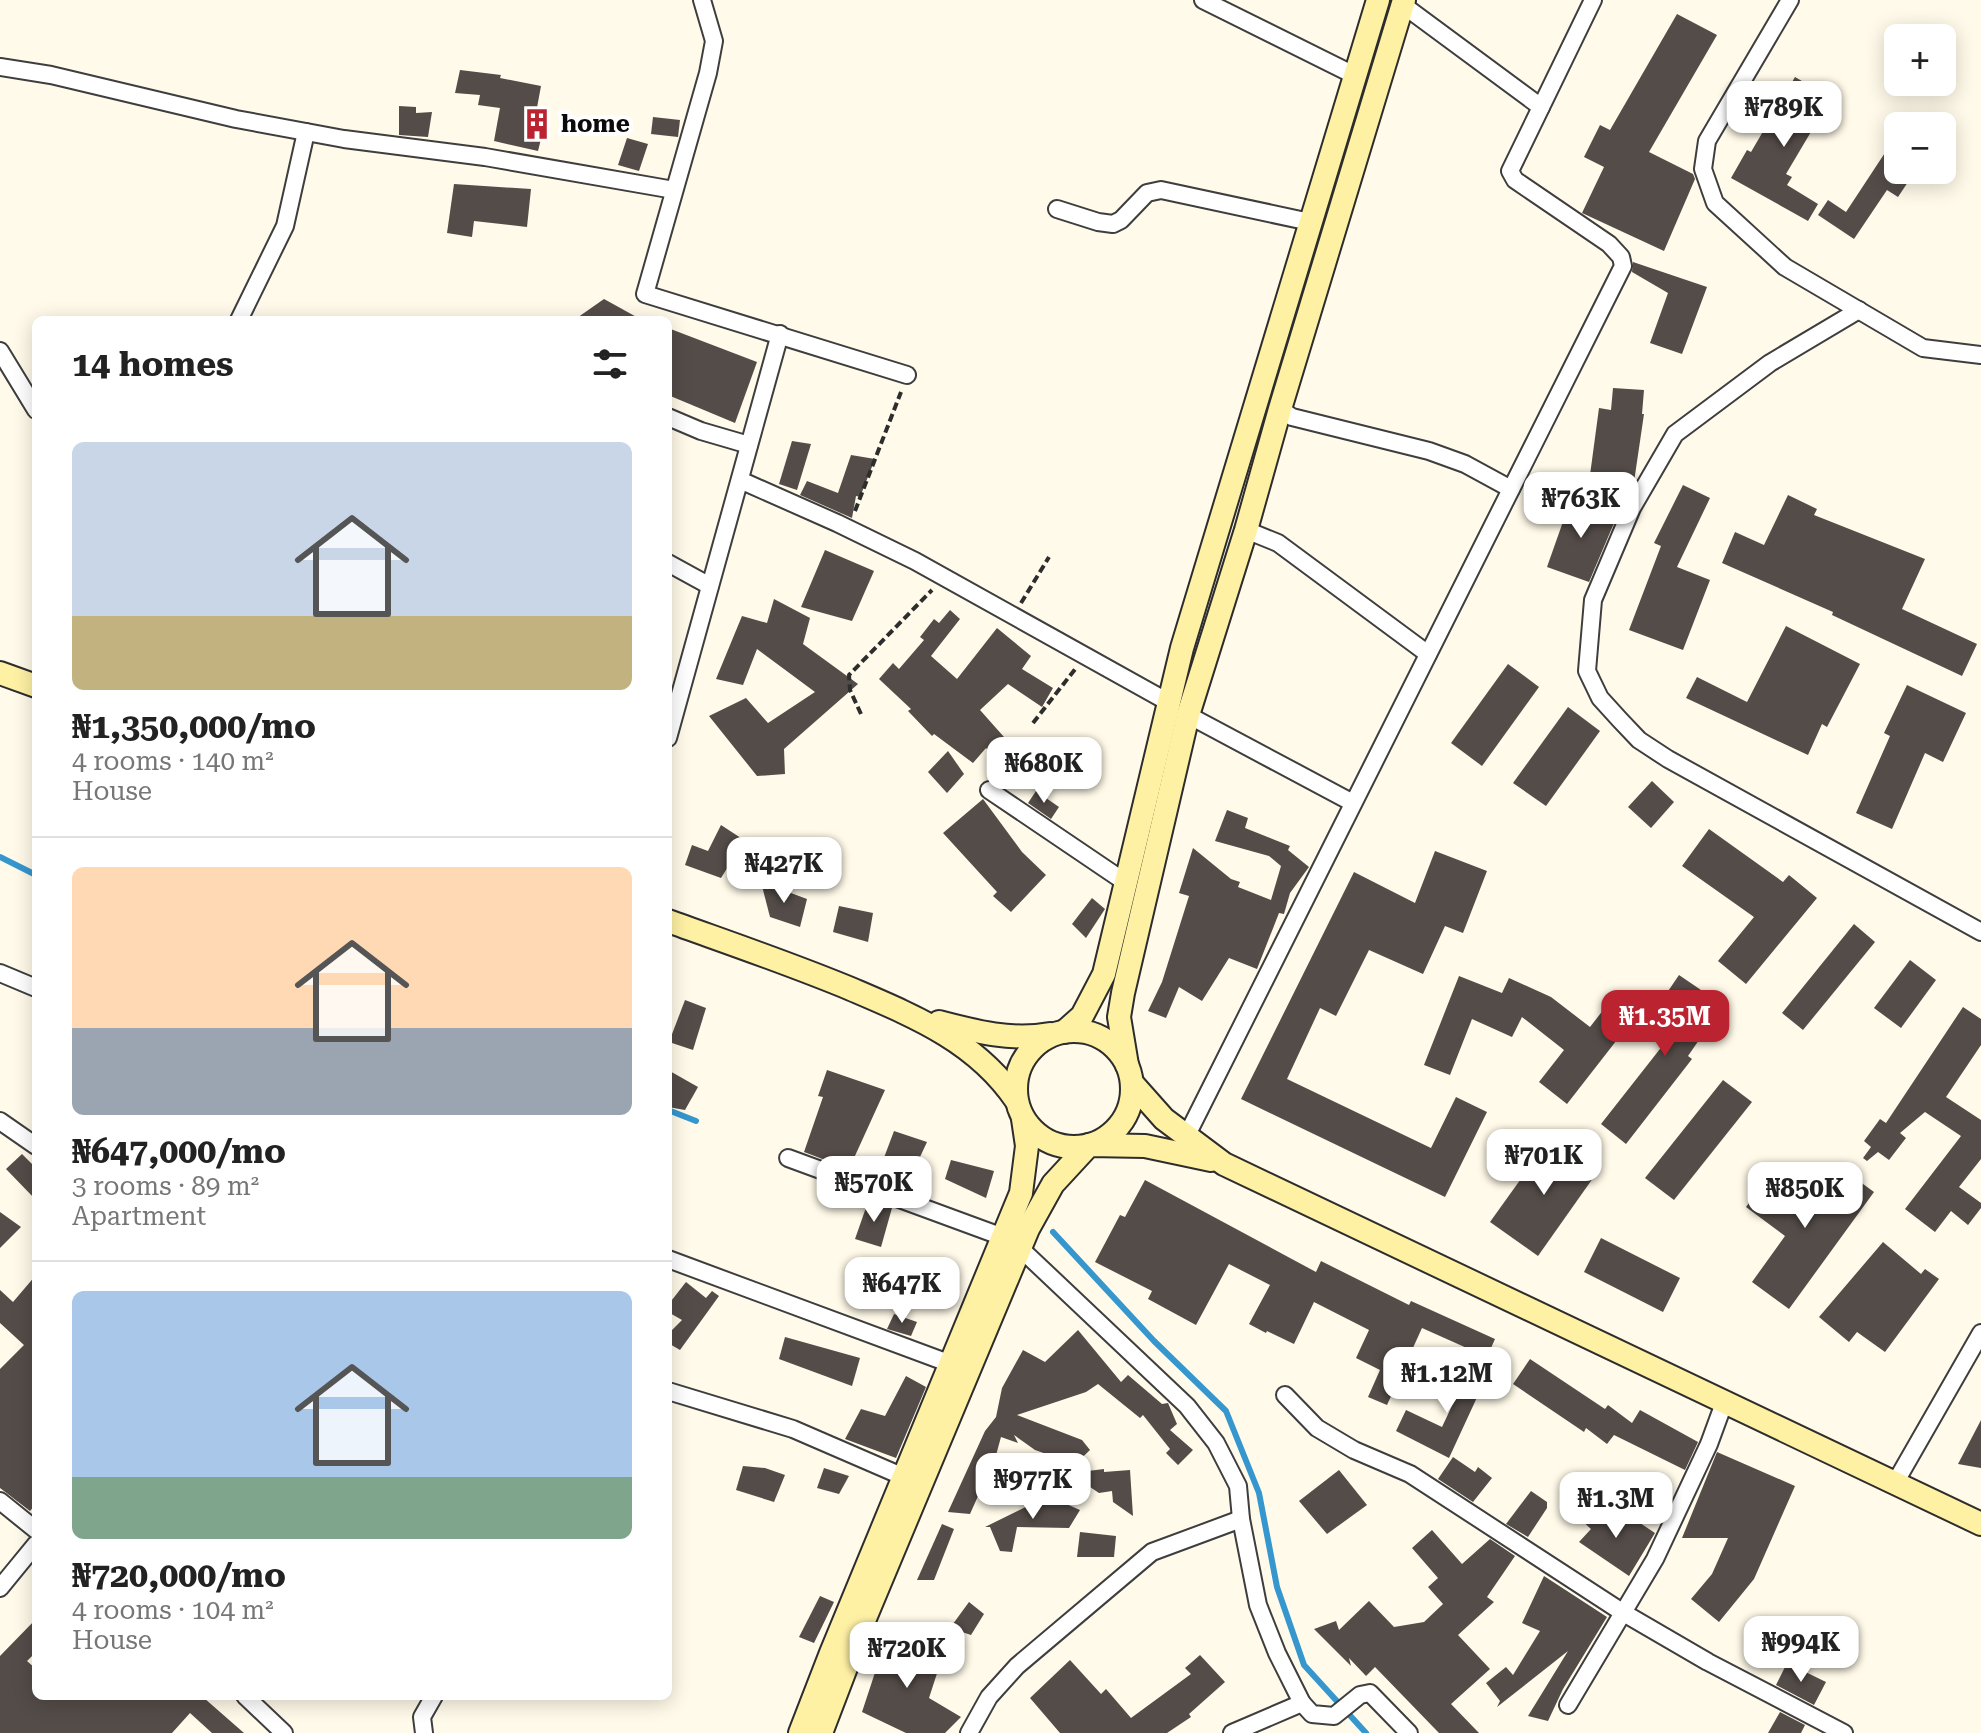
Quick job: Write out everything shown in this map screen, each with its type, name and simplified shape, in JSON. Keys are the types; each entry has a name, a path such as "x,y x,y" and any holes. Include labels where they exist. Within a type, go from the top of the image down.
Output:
{"main road":[{"path":"821,1733 1012,1243 1027,1146 1015,1080 1022,1061 1035,1045 1082,1016 1104,974 1168,702 1378,0"},
{"path":"672,922 811,972 918,1017 963,1044 983,1062 1001,1079 1036,1135 1054,1145 1074,1148 1089,1145 1114,1132 1126,1115 1133,1095 1119,1017 1123,993 1188,715 1404,2"},
{"path":"0,673 32,685"},
{"path":"918,1017 1007,1037 1092,1033 1110,1042 1124,1057 1129,1074 1164,1119 1224,1164 1724,1403 1978,1518"},
{"path":"800,1733 951,1364 1012,1243 1053,1184 1089,1145 1145,1146 1224,1164"}],"street":[{"path":"702,0 714,41 708,73 645,294 907,375"},
{"path":"1203,0 1354,75"},
{"path":"1186,1137 1623,266 1621,257 1609,244 1515,180 1510,171 1593,0"},
{"path":"1790,0 1707,141 1703,169 1715,203 1785,267 1923,348 1981,355"},
{"path":"1404,2 1541,107"},
{"path":"0,67 51,75 236,119 306,132 500,159 674,190"},
{"path":"244,316 285,226 306,132"},
{"path":"1057,209 1113,224 1121,220 1147,193 1161,190 1310,222"},
{"path":"1859,310 1770,363 1675,434 1632,508 1593,600 1587,671 1600,698 1639,740 1981,932"},
{"path":"672,724 780,334"},
{"path":"0,351 32,403"},
{"path":"1280,409 1292,417 1429,451 1465,464 1511,489"},
{"path":"672,419 749,445"},
{"path":"740,480 848,528 945,577 1168,702"},
{"path":"1246,530 1278,543 1428,654"},
{"path":"672,565 710,586"},
{"path":"1188,715 1353,803"},
{"path":"989,790 1125,882"},
{"path":"0,973 32,986"},
{"path":"0,1121 32,1143"},
{"path":"788,1158 1012,1243 1187,1406 1216,1443 1238,1486 1241,1519 1258,1605 1302,1703 1312,1714 1334,1716 1360,1695 1370,1693 1409,1733"},
{"path":"672,1260 951,1364"},
{"path":"1895,1483 1981,1333"},
{"path":"672,1392 793,1429 904,1477"},
{"path":"1285,1395 1317,1428 1354,1450 1410,1474 1622,1612 1708,1662 1844,1733"},
{"path":"1568,1705 1655,1559 1709,1444 1724,1403"},
{"path":"0,1501 32,1527"},
{"path":"969,1733 989,1697 1017,1666 1152,1552 1241,1519"},
{"path":"0,1588 32,1549"},
{"path":"249,1700 284,1733"},
{"path":"424,1733 422,1717 432,1700"},
{"path":"1232,1733 1302,1703"}],"path":[{"path":"848,528 907,375"},
{"path":"1014,616 1049,557"},
{"path":"861,714 850,690 849,675 945,577"},
{"path":"1033,723 1085,657"}],"building":[{"path":"1677,14 1717,35 1649,152 1693,174 1695,179 1664,251 1582,213 1604,167 1584,157 1600,125 1610,130"},
{"path":"460,70 501,75 500,78 541,86 536,113 547,115 538,151 494,141 500,108 478,105 480,95 455,93"},
{"path":"1795,77 1831,98 1786,174 1792,177 1787,185 1818,204 1808,221 1731,178 1747,150 1751,152"},
{"path":"399,106 416,107 416,113 432,112 428,137 399,135"},
{"path":"653,117 680,120 678,137 651,134"},
{"path":"627,138 648,144 639,171 618,165"},
{"path":"1884,154 1884,184 1907,184 1898,197 1887,190 1854,239 1818,215 1828,200 1846,212"},
{"path":"454,184 531,189 527,227 474,221 472,237 447,233"},
{"path":"1633,262 1707,287 1682,354 1650,343 1668,293 1632,272"},
{"path":"604,299 635,316 580,316"},
{"path":"672,330 757,362 735,423 672,397"},
{"path":"1613,388 1644,390 1644,414 1634,482 1590,475 1599,408 1611,410"},
{"path":"792,441 811,444 797,490 779,484"},
{"path":"851,455 875,459 860,497 856,496 852,518 800,495 807,481 838,493"},
{"path":"1683,485 1710,498 1677,567 1710,580 1683,650 1629,630 1661,546 1654,543"},
{"path":"1788,495 1817,509 1814,515 1925,559 1902,609 1977,644 1962,676 1832,615 1833,612 1722,563 1735,532 1764,545"},
{"path":"1571,499 1617,516 1589,582 1547,567"},
{"path":"825,550 874,571 852,621 801,607"},
{"path":"774,599 810,618 803,644 858,684 784,749 785,774 757,776 709,716 746,698 768,723 815,692 757,649 743,685 716,679 742,616 767,623"},
{"path":"950,610 960,619 931,656 957,679 997,628 1031,656 1022,669 1053,688 1042,707 1008,684 980,710 1019,754 1006,769 986,748 973,763 934,734 932,736 908,711 911,709 879,679 893,663 899,669 924,640 920,637 934,619 939,623"},
{"path":"1786,626 1860,664 1827,727 1822,724 1808,755 1686,698 1697,677 1747,702"},
{"path":"1508,664 1539,687 1482,766 1451,743"},
{"path":"1907,685 1966,713 1943,762 1925,753 1892,829 1856,813 1890,736 1884,733"},
{"path":"1568,707 1600,731 1546,806 1513,783"},
{"path":"1038,738 1068,759 1052,781 1023,760"},
{"path":"948,751 964,774 947,793 928,772"},
{"path":"1652,781 1674,802 1651,828 1628,807"},
{"path":"1036,791 1059,807 1051,819 1028,803"},
{"path":"983,799 1022,852 1046,875 1011,912 993,896 997,892 943,833"},
{"path":"1227,810 1248,818 1245,828 1290,846 1288,850 1309,867 1290,893 1284,914 1279,913 1257,969 1229,958 1202,1001 1179,987 1166,1018 1148,1011 1162,982 1189,896 1179,893 1193,848 1231,879 1240,882 1238,887 1271,900 1281,866 1269,856 1215,841"},
{"path":"721,825 747,842 721,878 685,865 692,845 708,851"},
{"path":"1709,829 1783,882 1789,875 1817,898 1746,984 1718,961 1754,917 1682,866"},
{"path":"1435,851 1487,871 1463,933 1445,926 1423,974 1369,950 1336,1016 1320,1008 1287,1079 1431,1148 1456,1097 1487,1112 1445,1197 1241,1099 1354,872 1415,903"},
{"path":"761,882 807,899 800,927 770,917"},
{"path":"1092,898 1105,909 1086,938 1072,924"},
{"path":"839,906 873,913 868,942 833,932"},
{"path":"1854,924 1875,942 1803,1030 1782,1013"},
{"path":"1910,960 1936,980 1901,1028 1874,1008"},
{"path":"1679,975 1723,1005 1688,1056 1692,1059 1626,1144 1601,1124 1678,1026 1673,1023 1676,1018 1658,1006"},
{"path":"1459,976 1502,993 1509,978 1551,997 1590,1027 1611,1000 1634,1018 1567,1104 1539,1082 1564,1050 1522,1017 1512,1037 1472,1019 1450,1075 1424,1065"},
{"path":"685,1000 706,1008 693,1050 672,1043 672,1034"},
{"path":"1963,1007 1981,1019 1981,1045 1946,1097 1981,1120 1981,1159 1959,1187 1981,1203 1981,1208 1968,1225 1951,1211 1935,1232 1905,1209 1961,1136 1925,1112 1900,1133 1906,1138 1889,1160 1878,1152 1867,1161 1863,1158 1871,1147 1864,1141 1880,1119 1886,1123"},
{"path":"827,1070 885,1090 849,1169 804,1152 823,1097 818,1096"},
{"path":"672,1072 698,1087 685,1110 672,1108"},
{"path":"1723,1080 1752,1102 1674,1200 1645,1178"},
{"path":"894,1131 927,1142 906,1187 876,1179"},
{"path":"1551,1137 1598,1171 1538,1256 1490,1222"},
{"path":"22,1154 32,1164 32,1196 6,1169"},
{"path":"951,1160 994,1171 986,1198 945,1179"},
{"path":"1837,1165 1874,1192 1789,1309 1752,1282 1785,1236 1746,1207 1770,1175 1809,1204"},
{"path":"1145,1180 1316,1272 1321,1261 1409,1305 1411,1301 1495,1339 1487,1357 1422,1328 1387,1405 1368,1397 1380,1370 1356,1358 1369,1330 1314,1302 1294,1344 1266,1333 1249,1324 1270,1285 1229,1264 1196,1325 1148,1299 1152,1291 1095,1262 1120,1215 1125,1217"},
{"path":"869,1199 892,1208 881,1247 855,1239"},
{"path":"0,1212 21,1227 0,1248"},
{"path":"1601,1238 1680,1278 1663,1312 1584,1272"},
{"path":"1883,1242 1921,1274 1925,1269 1939,1279 1885,1352 1857,1332 1849,1342 1819,1317"},
{"path":"32,1280 30,1511 0,1488 0,1369 24,1345 0,1323 0,1290 13,1302"},
{"path":"686,1282 706,1298 712,1291 719,1296 680,1350 672,1345 672,1330 682,1320 672,1314 672,1300"},
{"path":"894,1314 917,1322 911,1336 887,1329"},
{"path":"1078,1330 1121,1382 1128,1375 1162,1404 1168,1403 1177,1424 1170,1430 1193,1450 1178,1465 1166,1453 1170,1449 1143,1415 1140,1418 1098,1384 1086,1392 1017,1415 1082,1440 1090,1450 1067,1472 1054,1462 1058,1458 1035,1450 1014,1435 1018,1443 1001,1437 990,1477 987,1476 970,1514 948,1512 985,1431 996,1417 1002,1388 1023,1350 1045,1362"},
{"path":"785,1337 860,1358 852,1386 779,1359"},
{"path":"1474,1359 1491,1367 1449,1458 1396,1431 1406,1410 1442,1427"},
{"path":"1530,1359 1605,1409 1608,1405 1632,1423 1640,1410 1698,1442 1685,1470 1614,1435 1607,1444 1513,1384"},
{"path":"906,1376 926,1387 896,1458 845,1439 861,1409 885,1416"},
{"path":"1981,1420 1981,1468 1958,1464"},
{"path":"1717,1452 1795,1486 1754,1579 1719,1622 1691,1599 1712,1574 1728,1538 1682,1538"},
{"path":"1453,1457 1475,1472 1478,1467 1492,1478 1473,1502 1438,1479"},
{"path":"743,1466 765,1468 785,1475 774,1502 736,1490"},
{"path":"824,1468 849,1476 839,1494 817,1488"},
{"path":"1104,1469 1104,1472 1130,1470 1133,1516 1113,1502 1112,1491 1099,1493 1087,1485 1088,1471"},
{"path":"1339,1470 1367,1505 1327,1534 1299,1501"},
{"path":"1531,1491 1547,1502 1547,1508 1528,1537 1506,1524"},
{"path":"1048,1496 1080,1510 1069,1528 1017,1527 1012,1552 1000,1551 990,1527 985,1527"},
{"path":"1591,1506 1619,1530 1628,1515 1655,1533 1629,1576 1579,1542 1591,1529 1579,1518"},
{"path":"942,1524 954,1529 934,1580 917,1580"},
{"path":"1432,1530 1462,1564 1490,1539 1515,1556 1487,1597 1494,1602 1458,1635 1490,1669 1451,1704 1479,1733 1439,1733 1375,1667 1366,1676 1349,1658 1351,1666 1314,1629 1336,1621 1339,1630 1369,1601 1394,1627 1424,1622 1443,1604 1428,1587 1438,1578 1412,1548"},
{"path":"1080,1532 1116,1536 1114,1557 1077,1557"},
{"path":"1544,1576 1607,1617 1563,1689 1548,1721 1528,1716 1568,1651 1497,1707 1500,1701 1486,1683 1506,1667 1513,1675 1540,1631 1522,1623"},
{"path":"820,1596 834,1602 814,1643 799,1637"},
{"path":"969,1602 984,1614 971,1635 950,1628"},
{"path":"32,1623 32,1656 27,1661 32,1665 32,1700 206,1700 244,1733 212,1733 190,1713 172,1733 0,1733 0,1656"},
{"path":"889,1630 941,1661 929,1698 961,1717 945,1733 906,1733 862,1712"},
{"path":"1200,1655 1225,1682 1189,1714 1191,1717 1167,1733 1060,1733 1030,1698 1070,1660 1101,1694 1106,1689 1131,1718 1191,1674 1185,1668"},
{"path":"1787,1663 1826,1682 1814,1705 1776,1685"},
{"path":"1780,1712 1805,1725 1801,1733 1768,1733"}],"waterway":[{"path":"0,857 32,873"},
{"path":"672,1112 696,1121"},
{"path":"1053,1232 1154,1341 1226,1411 1259,1493 1277,1587 1304,1665 1366,1733"}],"place":[{"name":"home","path":"537,124"}]}
